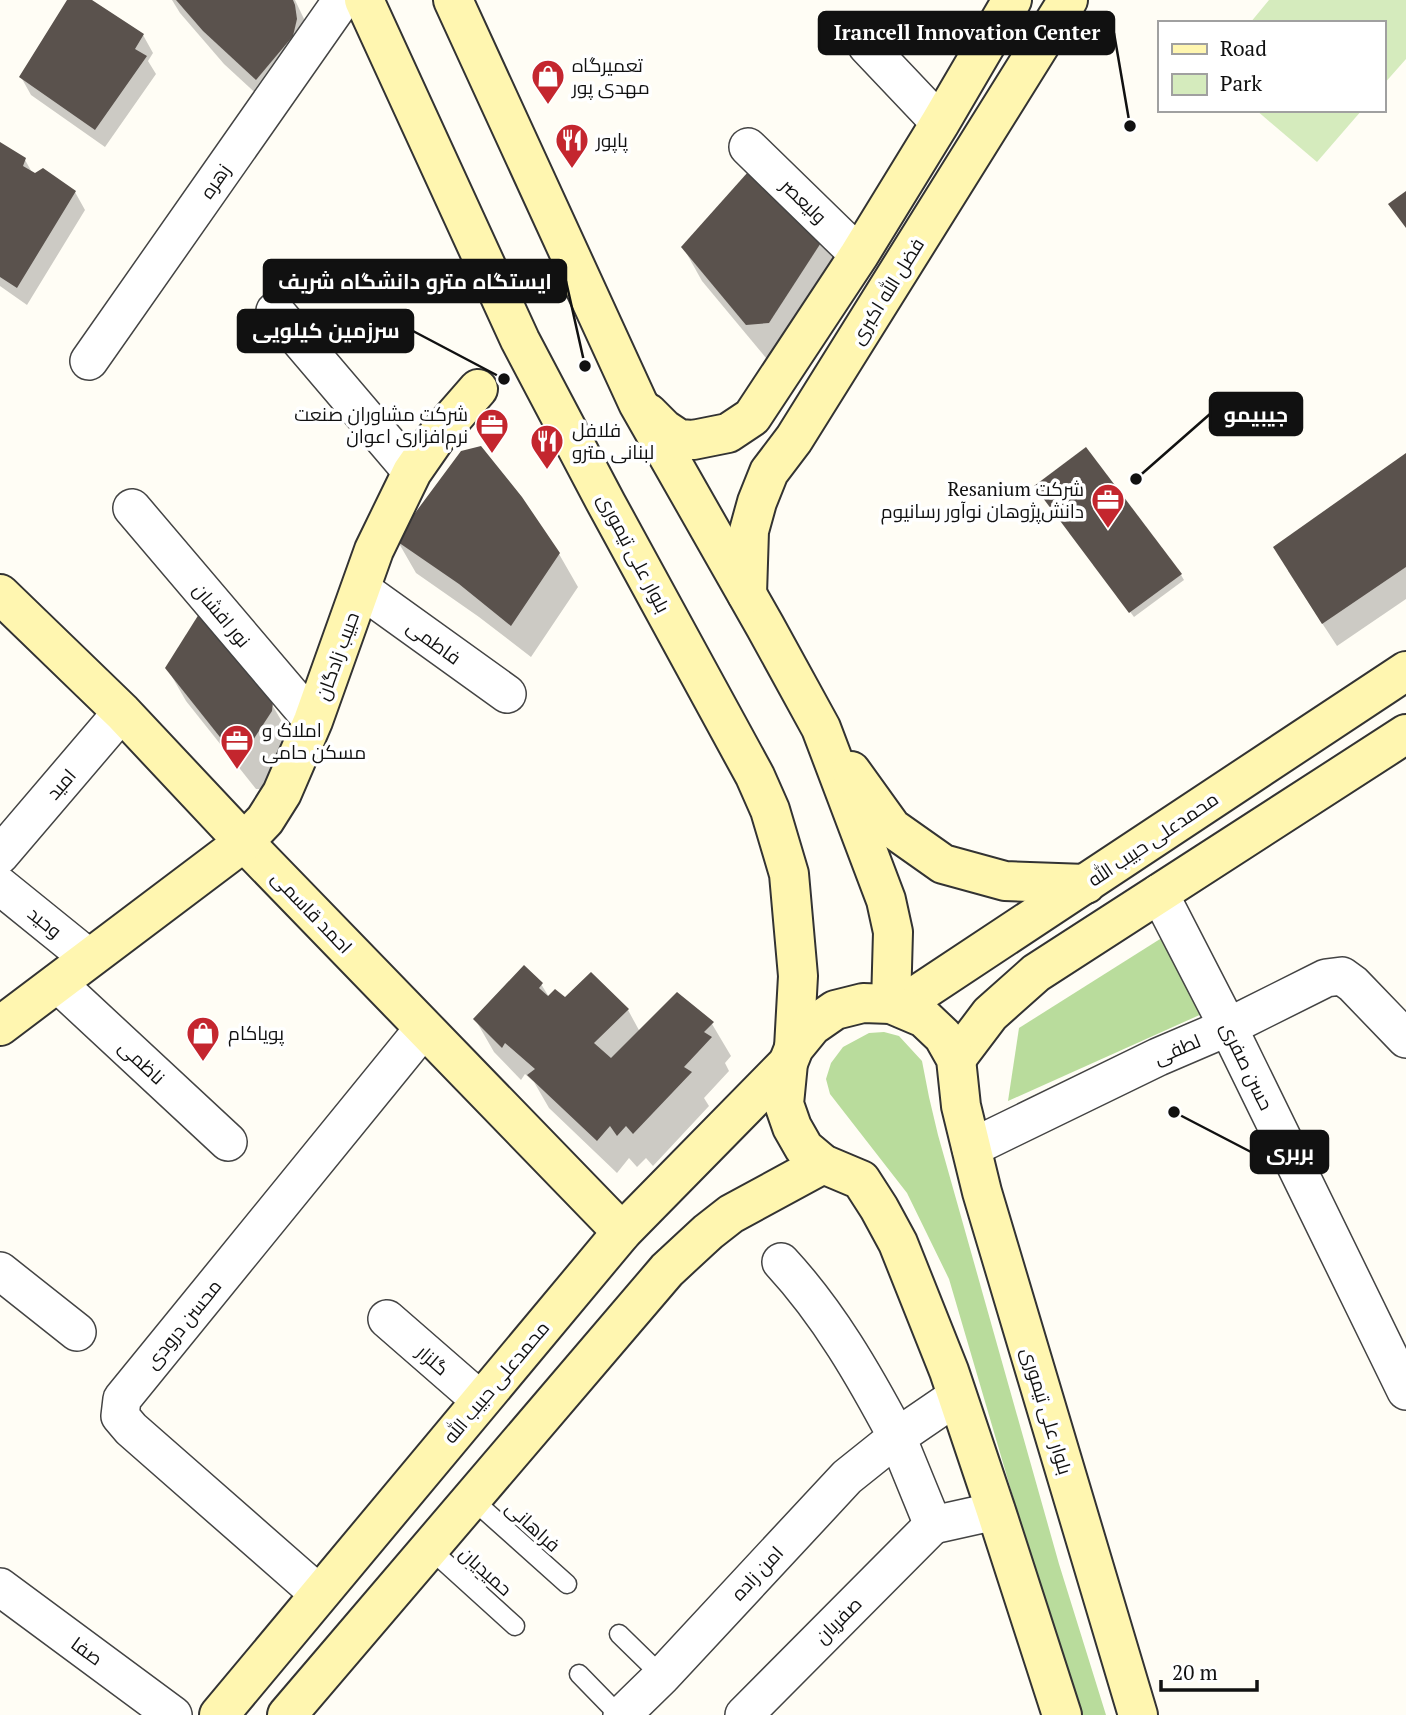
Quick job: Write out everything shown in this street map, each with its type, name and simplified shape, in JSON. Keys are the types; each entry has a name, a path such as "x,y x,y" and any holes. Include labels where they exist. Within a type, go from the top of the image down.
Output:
{"main road":[{"name":"بلوار علی تیموری","path":"364,0 520,341 755,776 770,810 789,874 798,976 784,1104 792,1127 804,1148 822,1164"},
{"path":"453,0 638,403 821,728 891,828 943,864 1005,881 1086,884"},
{"path":"638,403 664,429 679,439 693,440 728,433 752,416 859,255 1012,0"},
{"name":"فضل الله اکبری","path":"747,596 749,531 769,472 794,439 977,148 1053,5"},
{"name":"حبیب زادگان","path":"0,1026 244,842 265,820 275,806 313,721 374,550 412,472 437,436 478,389"},
{"path":"752,416 754,428 761,437 771,443 794,439"},
{"name":"احمد قاسمی","path":"0,594 122,712 244,842 622,1231"},
{"name":"محمدعلی حبیب الله","path":"219,1715 622,1231 791,1056 812,1026 835,1010 863,1003 895,1005 1086,884 1406,671"},
{"path":"821,728 886,900 893,932 895,1005 924,1018 943,1036 956,1059 990,1014 1036,973 1406,734"},
{"name":"بلوار علی تیموری","path":"956,1059 961,1106 990,1219 1138,1715"},
{"path":"287,1715 667,1270 731,1214 822,1164 861,1180 898,1243 949,1371 1062,1715"},
{"path":"517,1356 561,1395"}],"street":[{"name":"زهره","path":"89,361 342,0"},
{"path":"867,46 940,123"},
{"name":"ولیعصر","path":"748,147 859,255"},
{"path":"275,311 412,472"},
{"name":"نور افشان","path":"132,508 313,721"},
{"name":"فاطمی","path":"361,589 507,694"},
{"name":"امید","path":"0,855 122,712"},
{"name":"وحید","path":"0,886 89,958"},
{"name":"حسن صفری","path":"1159,893 1228,1027 1406,1391"},
{"name":"لطفی","path":"971,1148 1326,978 1342,976 1353,984 1406,1039"},
{"name":"ناظمی","path":"57,983 228,1142"},
{"name":"محسن درودی","path":"319,1594 131,1429 120,1416 122,1399 424,1028"},
{"path":"780,1262 801,1284 850,1353 897,1437 933,1525 996,1511"},
{"path":"0,1271 77,1332"},
{"name":"گلزار","path":"387,1320 480,1400"},
{"name":"امن زاده","path":"621,1715 662,1676 847,1477 897,1437 957,1396"},
{"name":"صفریان","path":"760,1710 933,1525"},
{"name":"صفا","path":"0,1587 173,1715"}],"lane":[{"name":"فراهانی","path":"472,1499 566,1584"},
{"name":"حمیدیان","path":"429,1548 515,1626"},
{"path":"619,1634 662,1676"},
{"path":"579,1674 621,1715"}],"green space":[{"path":"1269,0 1406,0 1406,59 1385,83 1385,21 1252,21"},
{"path":"1258,112 1360,112 1317,162"},
{"path":"1168,934 1204,1013 1008,1101 1019,1028"},
{"path":"884,1032 899,1036 922,1061 938,1135 1059,1564 1106,1715 1077,1715 949,1279 907,1193 830,1094 826,1079 831,1063 843,1047 869,1033"}],"building":[{"path":"67,0 92,0 144,34 135,49 147,56 95,130 19,77"},
{"path":"176,0 293,0 297,19 293,36 256,80 203,31"},
{"path":"0,142 26,158 23,166 35,173 43,168 76,191 17,288 0,277"},
{"path":"756,163 826,235 769,323 746,325 681,247"},
{"path":"1406,191 1406,228 1388,204"},
{"path":"481,446 522,497 560,553 511,626 459,584 395,540 461,451"},
{"name":"Resanium شرکت دانش‌پژوهان نوآور رسانیوم","path":"1086,447 1182,574 1129,613 1034,486"},
{"path":"1406,453 1406,567 1322,624 1273,547"},
{"path":"199,614 273,702 272,711 242,757 235,756 165,668"},
{"path":"524,965 543,983 539,988 548,996 555,989 565,997 591,972 629,1009 594,1043 611,1058 677,992 714,1022 704,1032 712,1037 684,1067 692,1072 633,1134 626,1126 617,1136 610,1126 597,1141 527,1075 535,1069 505,1043 502,1048 473,1019"}],"place":[{"name":"تعمیرگاه مهدی پور","path":"548,106"},
{"name":"Irancell Innovation Center","path":"1130,126"},
{"name":"پاپور","path":"572,170"},
{"name":"ایستگاه مترو دانشگاه شریف","path":"585,366"},
{"name":"سرزمین کیلویی","path":"504,379"},
{"name":"شرکت مشاوران صنعت نرم‌افزاری اعوان","path":"492,455"},
{"name":"فلافل لبنانی مترو","path":"547,471"},
{"name":"جیبیمو","path":"1136,479"},
{"name":"Resanium شرکت دانش‌پژوهان نوآور رسانیوم","path":"1108,530"},
{"name":"املاک و مسکن حامی","path":"237,771"},
{"name":"پویاکام","path":"203,1063"},
{"name":"بربری","path":"1174,1112"}]}
